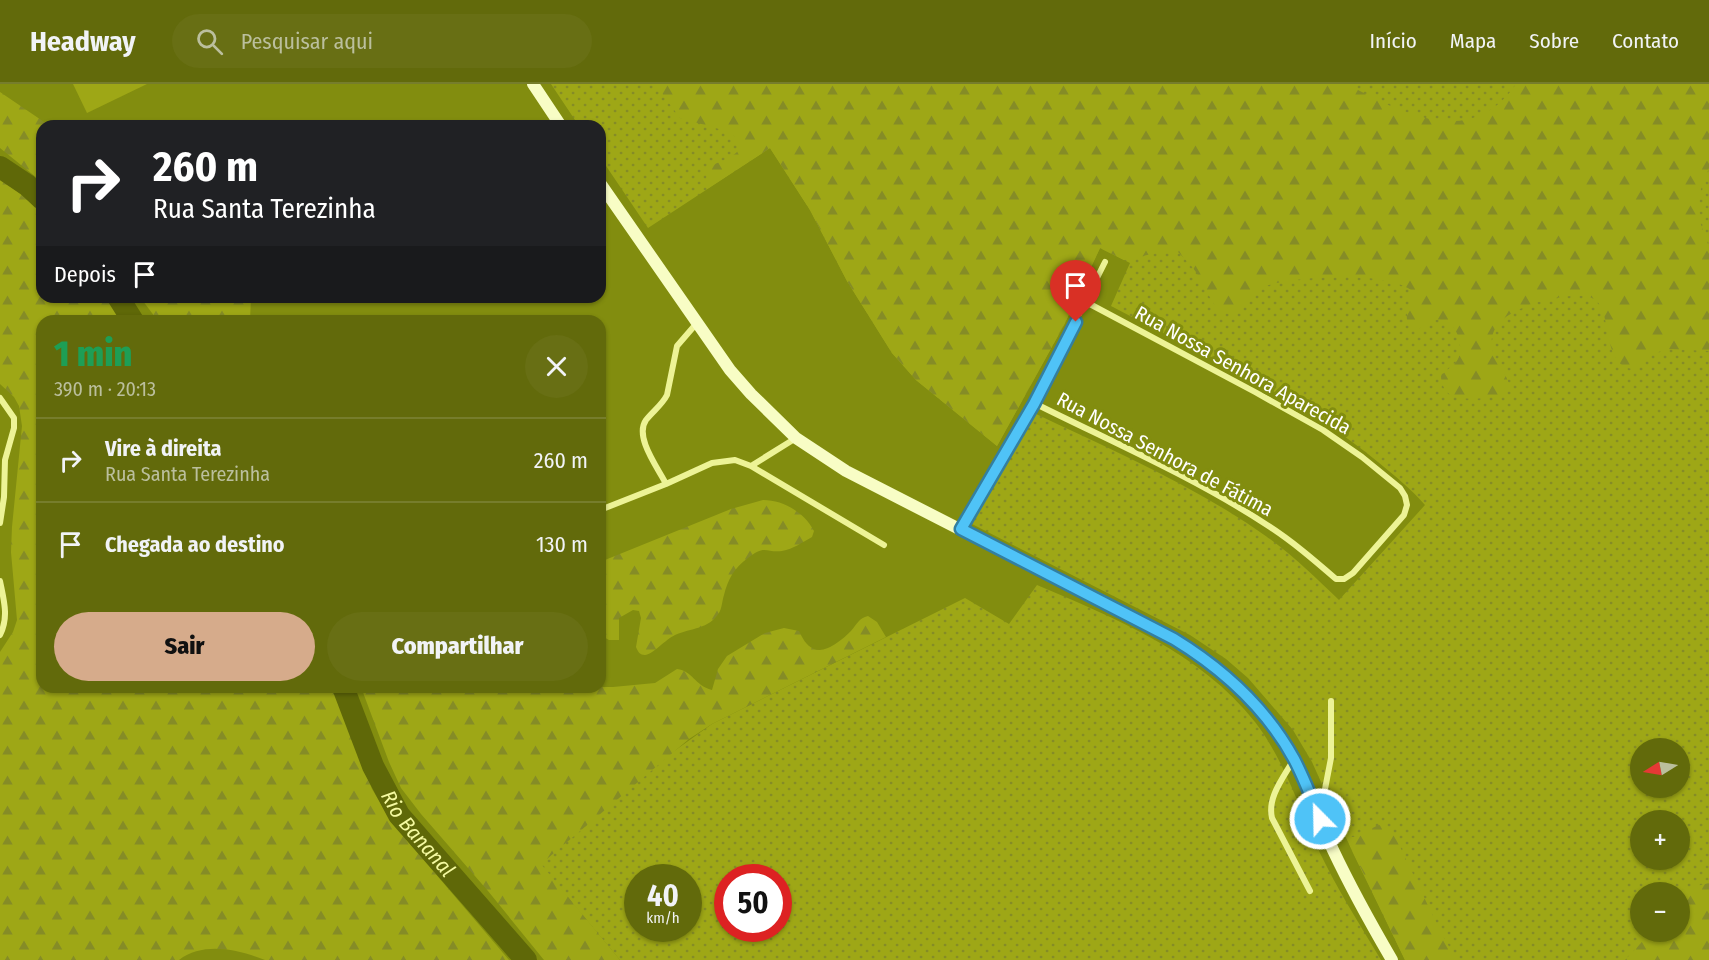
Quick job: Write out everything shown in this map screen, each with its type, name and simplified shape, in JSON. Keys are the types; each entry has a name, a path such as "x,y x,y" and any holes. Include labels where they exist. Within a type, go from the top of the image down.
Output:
{"main road":[{"path":"533,84 557,120"},
{"path":"606,192 696,324 750,394 796,438 846,471 1174,639 1198,654 1245,694 1260,710 1294,759 1344,873 1392,960"}],"street":[{"path":"961,529 1034,404 1105,262"},
{"name":"Rua Nossa Senhora Aparecida","path":"1086,302 1323,430 1362,457 1400,488 1407,505 1404,515 1353,573 1344,579 1336,579"},
{"path":"666,484 643,441 642,429 647,418 664,402 677,346 696,324"},
{"path":"0,398 14,418 14,428 5,460 4,497 0,523"},
{"name":"Rua Nossa Senhora de Fátima","path":"1034,404 1187,479 1230,503 1267,525 1336,579"},
{"path":"752,465 796,438"},
{"path":"606,508 712,463 735,460 752,465 884,545"},
{"path":"0,581 6,611 5,625 0,635"},
{"path":"1320,819 1331,758 1331,701"},
{"path":"1294,759 1274,795 1270,810 1310,891"}],"green space":[{"path":"73,84 147,84 87,113"},
{"path":"551,84 1709,84 1709,960 1405,960 1312,762 1293,730 1248,678 1226,659 1190,635 970,523 1034,413 1185,486 1242,520 1306,568 1339,600 1425,505 1378,462 1347,438 1282,396 1111,306 1130,263 1100,248 1064,325 997,446 916,380 892,353 847,281 810,210 770,148 648,228 606,166 606,120 575,120"},
{"path":"655,84 1347,84 1413,115 1436,120 1458,121 1478,116 1498,104 1516,84 1709,84 1709,168 1701,189 1699,204 1700,222 1709,247 1709,351 1667,349 1650,355 1635,369 1624,366 1612,350 1604,315 1600,305 1594,299 1571,296 1551,299 1509,315 1502,320 1493,333 1493,350 1497,363 1508,382 1507,390 1502,394 1486,398 1460,398 1452,396 1447,391 1443,386 1441,376 1458,359 1460,346 1457,333 1443,320 1432,321 1419,329 1412,327 1407,319 1411,290 1398,284 1381,280 1340,277 1280,283 1266,286 1241,308 1224,313 1212,301 1196,272 1177,251 1124,260 1100,248 1064,325 997,446 916,380 892,353 847,281 810,210 770,148 707,189 707,172 714,165 737,152 738,140 726,131 680,118"},
{"path":"0,92 41,120 36,120 36,177 0,148"},
{"path":"0,179 36,206 36,303 114,303 120,315 36,315 36,693 334,693 372,789 388,816 509,960 265,960 244,953 210,949 189,954 179,960 0,960 0,652 13,632 17,620 11,552 22,426 19,406 14,397 0,384"},
{"path":"144,303 251,303 250,315 154,315"},
{"path":"763,500 778,502 799,513 814,531 812,537 798,545 786,550 758,551 739,566 732,574 720,611 705,625 675,635 648,654 640,654 636,647 641,618 639,611 633,610 619,618 619,640 606,638 606,560 731,509"},
{"path":"1037,585 1155,640 1209,676 1255,722 1266,739 1285,773 1326,865 1381,960 620,960 540,864 659,762 712,724 965,598 1009,624"},
{"path":"868,616 877,622 886,637 712,724 689,739 541,864 620,960 544,960 401,788 363,693 606,693 606,687 655,683 677,669 687,672 701,685 712,690 718,669 727,656 765,633 784,628 799,631 809,646 819,650 829,648 839,642"},
{"path":"1379,825 1385,826 1394,834 1441,933 1457,960 1405,960 1346,837 1361,835"},
{"path":"1709,883 1709,960 1625,960 1642,942 1690,942 1690,888"}],"waterway":[{"name":"Rio Bananal","path":"0,167 36,193"},
{"name":"Rio Bananal","path":"122,303 129,315"},
{"name":"Rio Bananal","path":"345,693 373,766 399,815 526,960"}],"route":[{"path":"1076,322 1034,404 961,529 1174,639 1198,654 1238,686 1260,710 1294,759 1320,819"}]}
